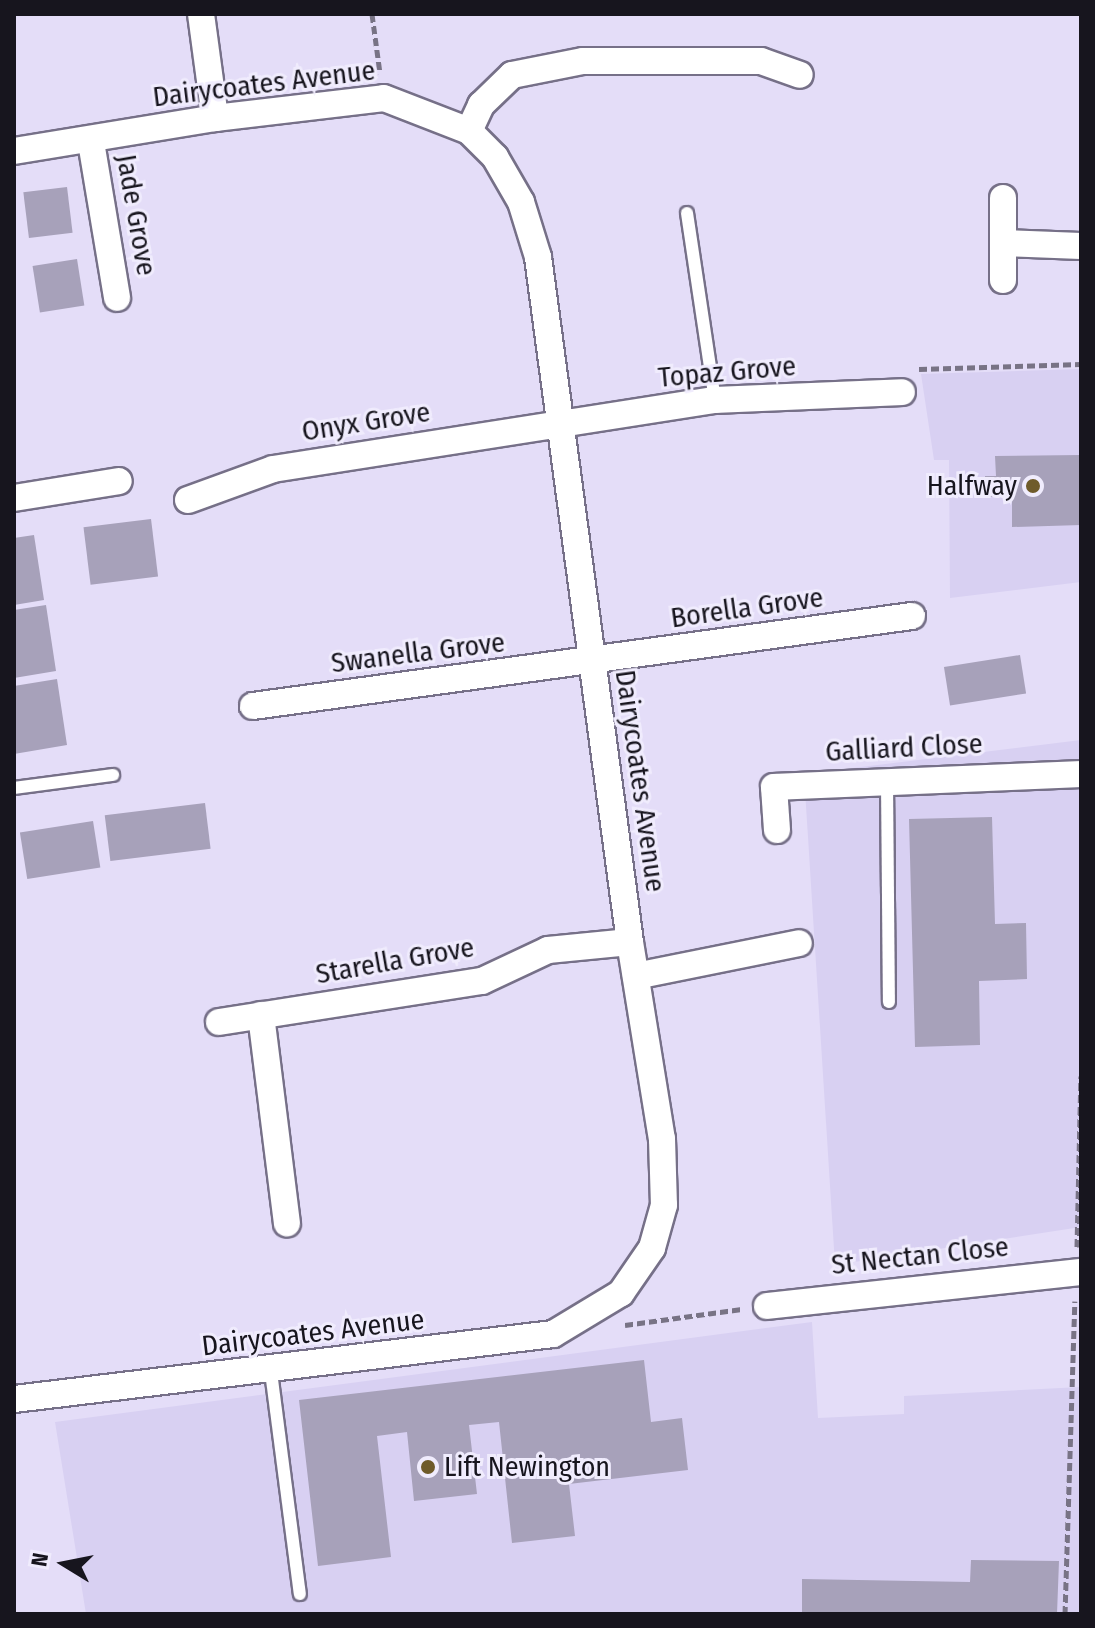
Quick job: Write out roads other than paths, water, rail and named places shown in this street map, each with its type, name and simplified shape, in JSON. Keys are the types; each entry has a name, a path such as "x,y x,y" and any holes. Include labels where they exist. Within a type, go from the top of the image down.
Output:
{"street":[{"path":"201,14 215,118"},
{"path":"469,131 481,105 512,75 583,61 761,61 800,75"},
{"name":"Dairycoates Avenue","path":"14,151 91,142 215,118 384,98 469,131 495,157 521,202 534,243 630,942 662,1139 664,1205 652,1248 621,1293 553,1334 271,1372 14,1399"},
{"name":"Jade Grove","path":"91,142 117,298"},
{"path":"1003,198 1003,280"},
{"path":"1003,243 1081,246"},
{"name":"Topaz Grove","path":"558,425 715,400 902,392"},
{"name":"Onyx Grove","path":"188,500 273,469 558,425"},
{"path":"14,498 119,481"},
{"name":"Borella Grove","path":"591,663 912,616"},
{"name":"Swanella Grove","path":"253,706 591,663"},
{"name":"Galliard Close","path":"777,830 774,787 887,779 1081,774"},
{"name":"Starella Grove","path":"219,1022 482,981 548,950 630,942"},
{"path":"636,976 799,943"},
{"path":"261,1015 287,1223"},
{"name":"St Nectan Close","path":"767,1306 1079,1272"}],"lane":[{"path":"687,213 715,400"},
{"path":"14,788 113,775"},
{"path":"887,779 889,1002"},
{"path":"271,1372 300,1594"}],"place":[{"name":"Halfway","path":"1033,486"},
{"name":"Lift Newington","path":"428,1467"}]}
